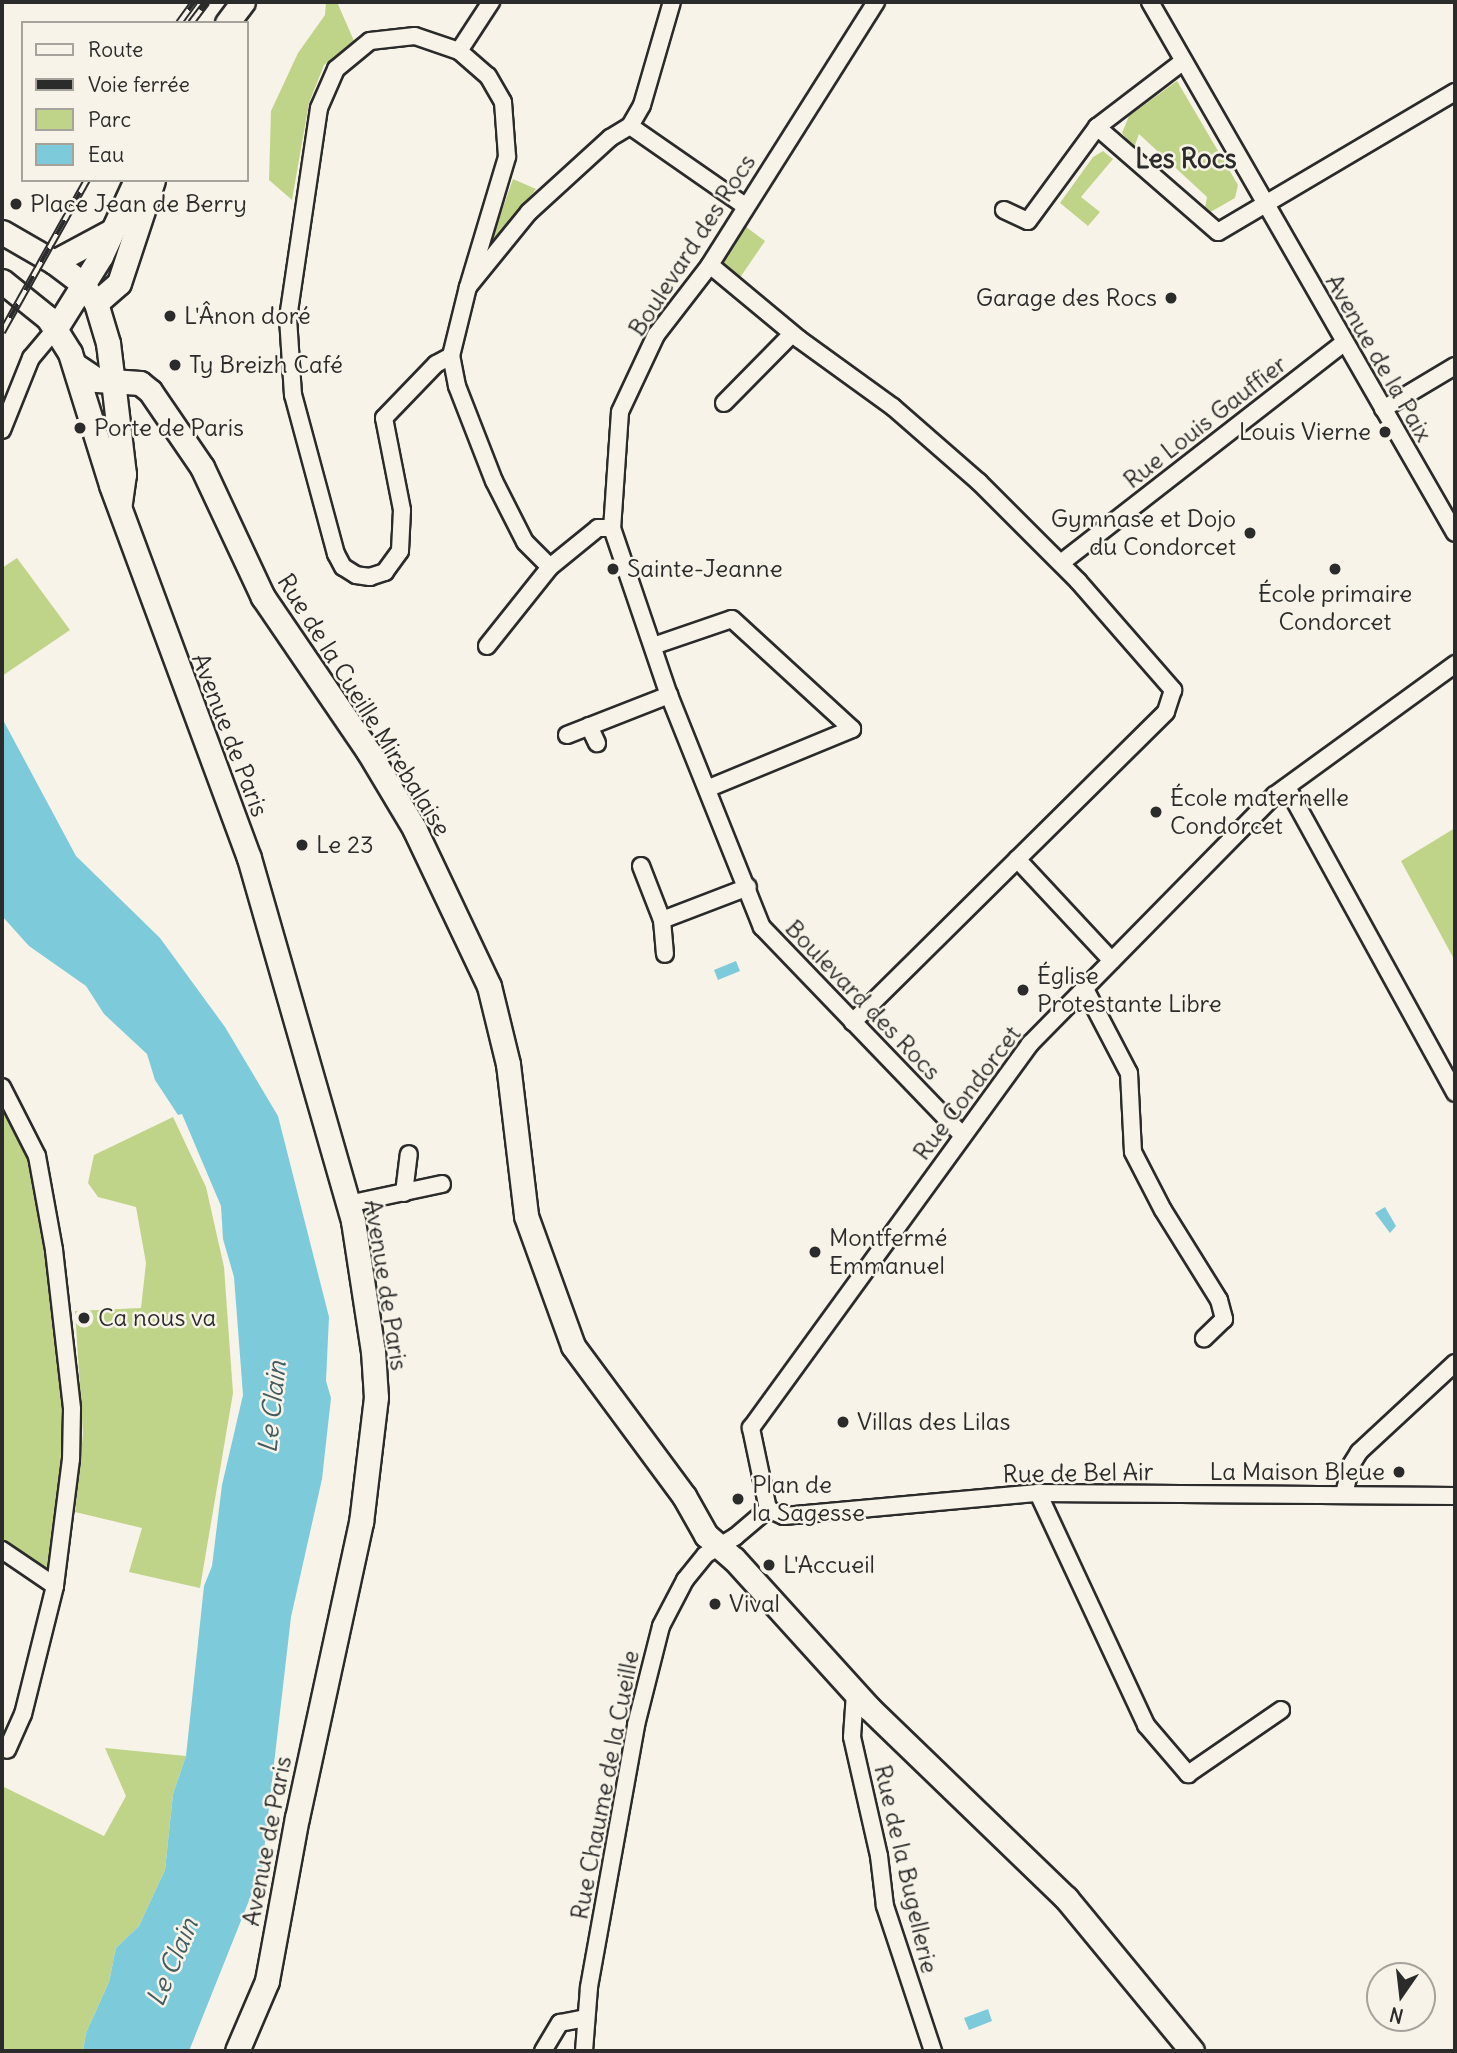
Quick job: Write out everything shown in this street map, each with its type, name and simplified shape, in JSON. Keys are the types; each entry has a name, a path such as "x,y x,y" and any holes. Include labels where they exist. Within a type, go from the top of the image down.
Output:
{"main road":[{"path":"229,21 243,2"},
{"path":"56,328 76,292 101,256 135,182"},
{"path":"96,303 119,283 152,182"},
{"name":"Avenue de Paris","path":"2,232 54,262 76,292"},
{"path":"54,262 110,232"},
{"name":"Avenue de Paris","path":"10,286 76,292 96,303 108,343 113,381 124,474 120,504"},
{"name":"Avenue de Paris","path":"10,286 56,328 75,365 187,699 248,858 348,1204 373,1351 376,1397 361,1522 297,1817 267,1981 237,2051"},
{"path":"75,365 91,378 113,381"},
{"name":"Rue de la Cueille Mirebalaise","path":"113,381 147,388 193,451 263,597 368,751 415,828 489,986 508,1064 526,1216 573,1346 717,1547 734,1559 855,1693 1066,1898 1192,2051"}],"street":[{"path":"459,51 491,2"},
{"path":"468,287 529,212 610,138 630,126 642,105 672,2"},
{"name":"Boulevard des Rocs","path":"876,2 710,265 656,335 621,412 612,528 669,695 709,788 762,927 961,1135"},
{"name":"Avenue de la Paix","path":"1150,2 1181,63 1455,533"},
{"path":"452,356 436,364 384,418 384,436 402,510 400,551 385,572 370,577 356,575 343,567 336,554 288,361 288,318 314,129 336,69 370,41 415,36 459,51 497,87 509,138 501,183 468,287 452,356 466,416 494,481 525,542 550,567"},
{"path":"1004,210 1028,221 1097,127 1181,63"},
{"path":"1097,127 1218,232 1455,92"},
{"path":"630,126 745,206"},
{"path":"710,265 792,334 893,407 1061,563 1166,676 1173,697 1166,712 853,1022"},
{"path":"2,430 31,358 56,328"},
{"path":"724,403 792,334"},
{"name":"Rue Louis Gauffier","path":"1061,563 1344,343"},
{"path":"1383,409 1455,366"},
{"path":"487,646 550,567 598,528 612,528"},
{"path":"653,646 732,619 852,729 709,788"},
{"name":"Rue Condorcet","path":"768,1509 751,1427 961,1135 1030,1045 1287,787 1455,664"},
{"path":"567,735 669,695"},
{"path":"589,726 597,743"},
{"path":"1287,787 1455,1093"},
{"path":"1017,859 1112,961"},
{"path":"641,866 662,920 665,954"},
{"path":"662,920 748,887"},
{"path":"1085,989 1129,1073 1133,1152 1163,1210 1219,1300 1224,1319 1204,1338"},
{"path":"2,1087 37,1156 66,1343 71,1459 55,1586 23,1714 7,1750"},
{"path":"404,1193 409,1154"},
{"path":"348,1204 442,1184"},
{"path":"1344,1494 1350,1465 1359,1452 1455,1363"},
{"path":"1038,1493 1146,1725 1188,1774 1281,1710"},
{"name":"Rue de Bel Air","path":"768,1509 784,1516 1038,1493 1455,1496"},
{"path":"717,1547 768,1509"},
{"name":"Rue Chaume de la Cueille","path":"584,2051 586,2018 636,1725 661,1626 685,1580 717,1547"},
{"path":"2,1550 55,1586"},
{"name":"Rue de la Bugellerie","path":"855,1693 852,1737 879,1856 886,1906 933,2051"},
{"path":"542,2051 560,2022 586,2018"}],"green space":[{"path":"326,2 337,2 354,41 324,65 309,103 292,200 269,180 271,111 298,53 325,15"},
{"path":"1177,81 1238,185 1235,198 1207,214 1204,213 1207,197 1139,134 1134,148 1122,133 1129,116"},
{"path":"1103,151 1113,159 1081,197 1100,212 1088,226 1060,203 1093,157"},
{"path":"513,179 536,189 487,252"},
{"path":"742,224 765,241 737,282 715,266"},
{"path":"17,558 70,630 2,676 2,568"},
{"path":"1455,828 1455,961 1401,861"},
{"path":"2,1100 31,1158 43,1215 66,1392 66,1454 52,1570 46,1574 2,1544"},
{"path":"173,1117 206,1187 224,1267 233,1393 200,1588 129,1572 142,1528 75,1512 83,1434 75,1311 141,1308 146,1263 136,1207 98,1197 88,1183 94,1155"},
{"path":"105,1748 186,1756 173,1794 165,1870 139,1926 116,1948 109,1982 86,2033 83,2051 2,2051 2,1786 104,1836 126,1796"}],"water":[{"name":"Le Clain","path":"2,718 76,856 160,938 225,1027 278,1116 329,1317 326,1381 331,1398 322,1479 291,1617 262,1868 189,2051 83,2051 86,2033 109,1982 116,1948 139,1926 165,1870 173,1794 186,1756 204,1586 212,1566 222,1485 243,1395 234,1277 223,1239 221,1206 182,1114 178,1115 155,1080 147,1054 104,1014 86,986 29,946 2,916"},
{"path":"736,961 740,971 718,980 714,970"},
{"path":"1385,1207 1396,1226 1390,1233 1375,1213"},
{"path":"988,2009 992,2021 969,2030 964,2018"}],"railway":[{"path":"180,21 194,2"},
{"path":"193,21 207,2"},
{"path":"2,332 86,182"}],"place":[{"name":"Place Jean de Berry","path":"16,204"},
{"name":"Garage des Rocs","path":"1171,298"},
{"name":"L'Ânon doré","path":"170,316"},
{"name":"Ty Breizh Café","path":"175,365"},
{"name":"Porte de Paris","path":"80,428"},
{"name":"Louis Vierne","path":"1385,432"},
{"name":"Gymnase et Dojo du Condorcet","path":"1250,533"},
{"name":"Sainte-Jeanne","path":"613,569"},
{"name":"École primaire Condorcet","path":"1335,569"},
{"name":"École maternelle Condorcet","path":"1156,812"},
{"name":"Le 23","path":"302,845"},
{"name":"Église Protestante Libre","path":"1023,990"},
{"name":"Montfermé Emmanuel","path":"815,1252"},
{"name":"Ca nous va","path":"84,1318"},
{"name":"Villas des Lilas","path":"843,1422"},
{"name":"La Maison Bleue","path":"1399,1472"},
{"name":"Plan de la Sagesse","path":"738,1499"},
{"name":"L'Accueil","path":"769,1565"},
{"name":"Vival","path":"715,1604"}],"district":[{"name":"Les Rocs","path":"1186,159"}]}
